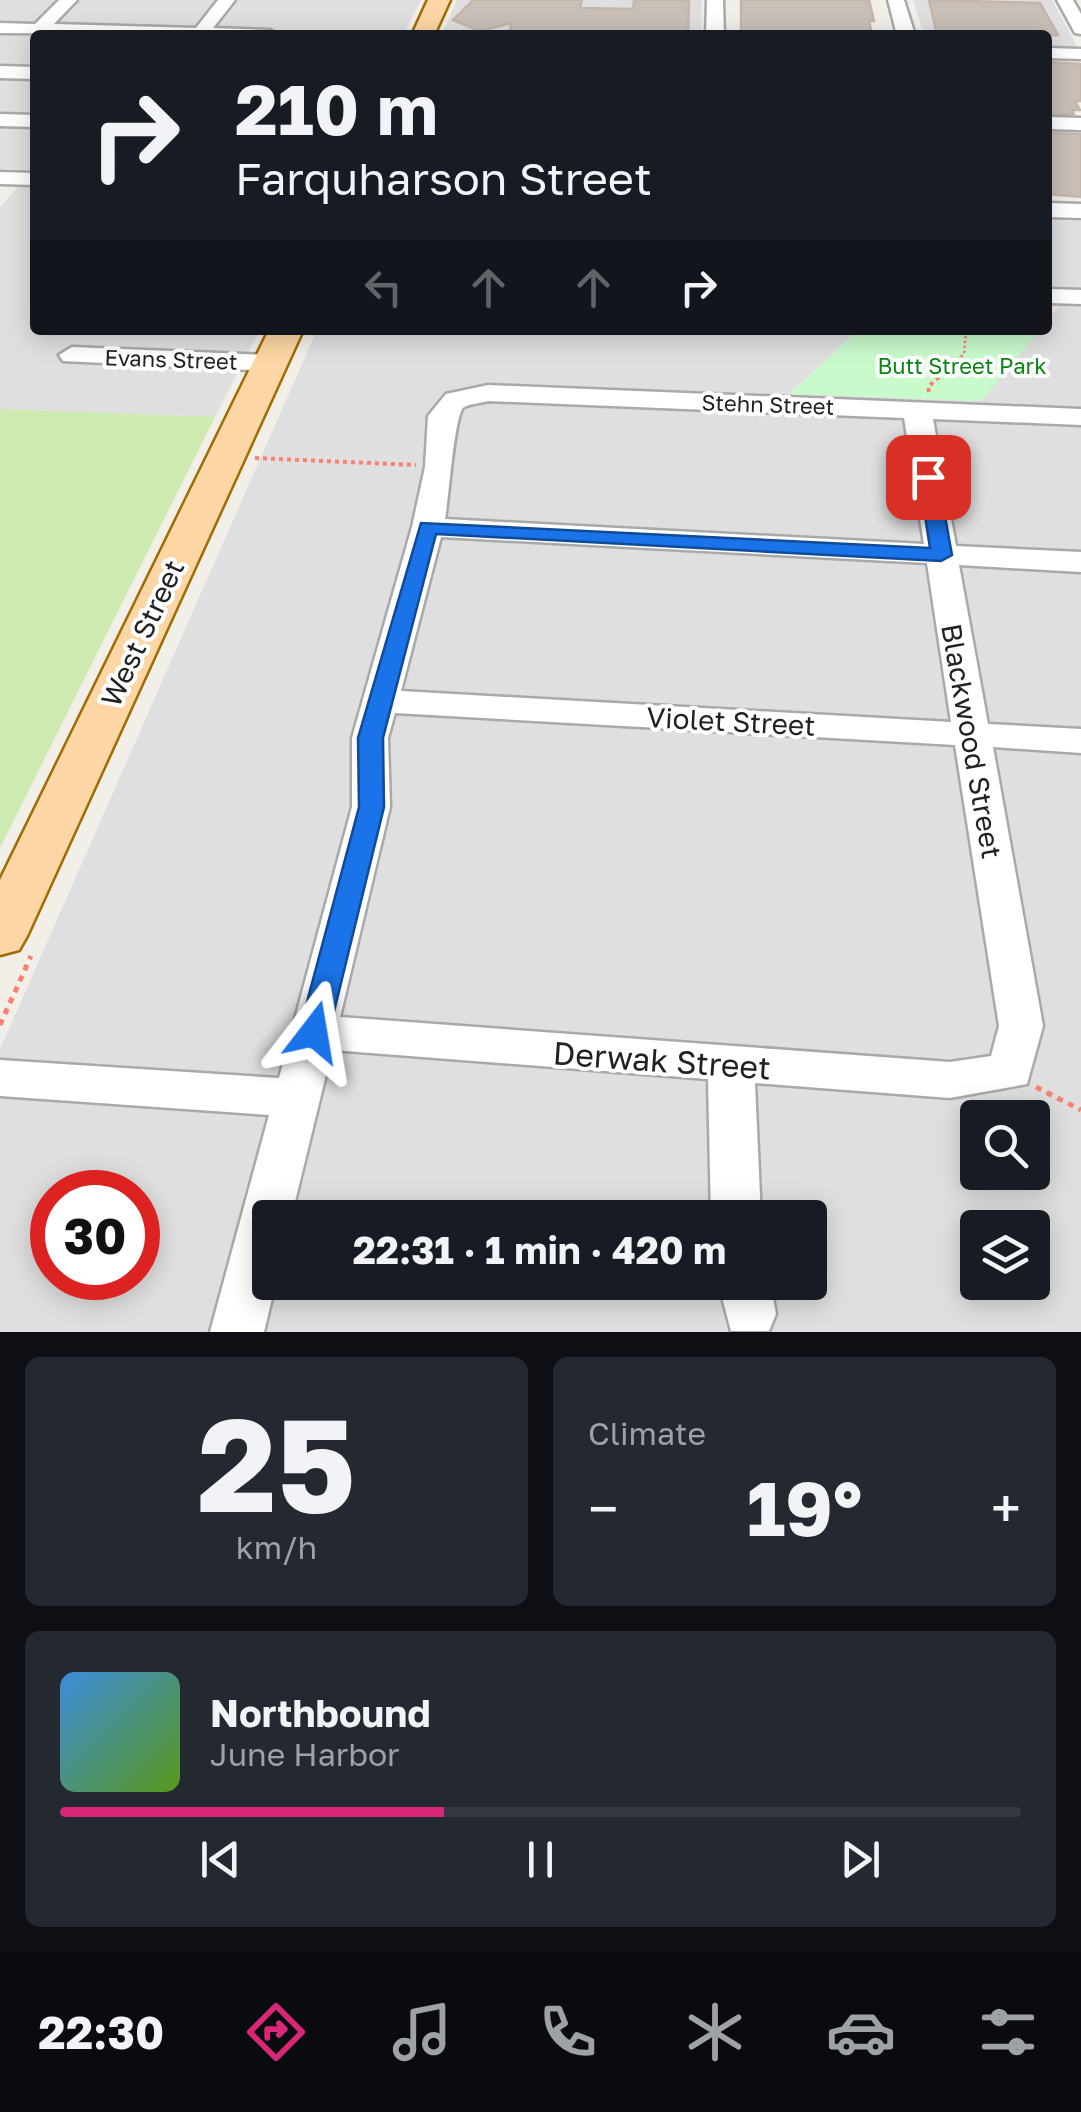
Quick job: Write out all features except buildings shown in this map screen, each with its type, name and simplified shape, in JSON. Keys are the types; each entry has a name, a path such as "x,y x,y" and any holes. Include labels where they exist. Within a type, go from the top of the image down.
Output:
{"main road":[{"path":"425,30 439,0"},
{"name":"West Street","path":"0,936 278,346"}],"street":[{"path":"39,29 68,0"},
{"path":"203,30 228,0"},
{"path":"715,0 715,30"},
{"path":"896,0 905,30"},
{"path":"1064,0 1081,29"},
{"path":"0,28 71,30"},
{"path":"1052,53 1081,54"},
{"path":"0,72 30,73"},
{"path":"0,120 30,121"},
{"path":"1052,123 1081,124"},
{"path":"0,178 30,178"},
{"path":"1052,210 1081,211"},
{"path":"1052,296 1081,298"},
{"name":"Evans Street","path":"72,355 278,346"},
{"name":"Stehn Street","path":"440,467 442,416 456,400 488,393 1081,417"},
{"name":"Blackwood Street","path":"926,410 941,555 1021,1026 1010,1070"},
{"path":"237,1332 372,807 370,738 428,527 440,467"},
{"path":"428,527 1081,562"},
{"name":"Violet Street","path":"382,701 1081,742"},
{"name":"Derwak Street","path":"314,1032 950,1080 1010,1070"},
{"path":"731,1066 735,1200"},
{"path":"0,1078 296,1098"}],"path":[{"path":"926,410 928,387 964,354 966,335"},
{"path":"224,457 440,467"},
{"path":"1010,1070 1081,1110"}],"shaded area":[{"path":"0,0 421,0 406,30 30,30 30,170 0,169"},
{"path":"457,0 702,0 701,30 444,30"},
{"path":"913,0 1052,0 1077,46 1052,48 1052,30 922,30"},
{"path":"18,187 30,187 30,335 257,335 215,417 0,409 0,207"},
{"path":"1052,220 1081,221 1081,1332 0,1332 0,1049 315,335 853,335 791,392 980,401 1035,335 1052,335 1052,315 1059,306 1052,305"}],"green space":[{"name":"Butt Street Park","path":"853,335 1035,335 981,401 790,394"},
{"path":"0,409 215,417 0,848"}],"route":[{"path":"314,1032 372,807 370,738 428,527 941,555 928,477"}]}
